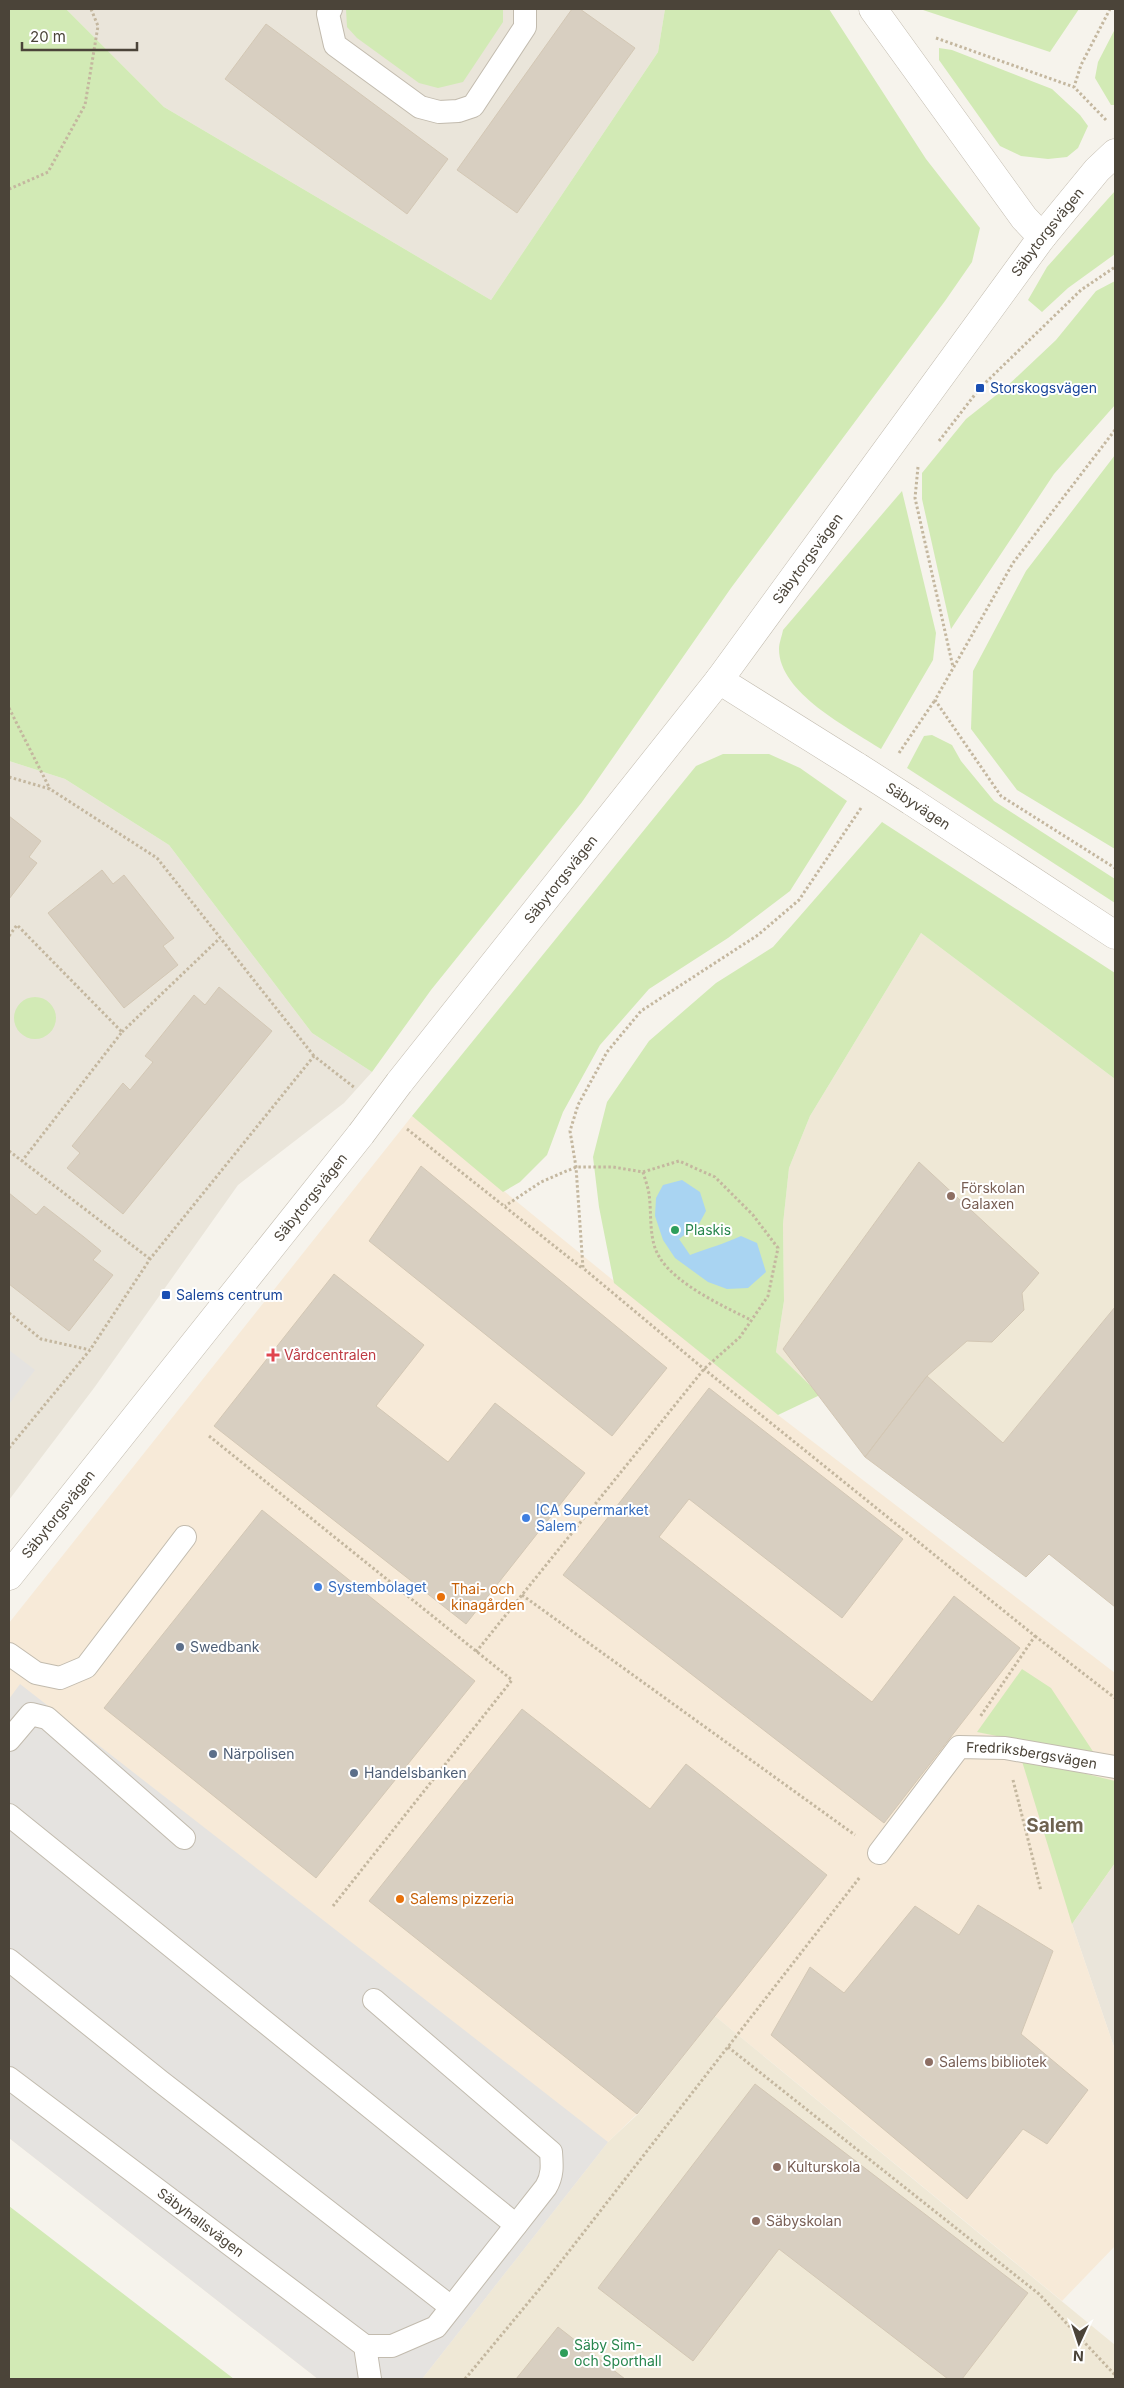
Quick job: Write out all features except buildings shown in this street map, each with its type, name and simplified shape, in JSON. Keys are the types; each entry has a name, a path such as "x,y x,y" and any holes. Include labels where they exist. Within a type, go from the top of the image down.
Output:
{"street":[{"path":"874,9 1024,218 1042,237"},
{"name":"Säbytorgsvägen","path":"9,1576 719,680 1042,237 1106,162"},
{"name":"Säbyvägen","path":"719,680 858,766 1115,936"}],"lane":[{"path":"331,9 328,14 335,45 420,107 439,112 458,111 474,106 525,27 525,9"},
{"path":"9,1654 36,1674 60,1678 86,1667 185,1537"},
{"path":"9,1740 31,1714 47,1718 184,1838"},
{"name":"Fredriksbergsvägen","path":"879,1853 959,1747 1005,1748 1115,1767"},
{"path":"9,1816 516,2226"},
{"path":"9,1960 160,2081 451,2307"},
{"path":"370,2379 365,2346 392,2346 436,2327 552,2178 551,2152 374,2000"},
{"name":"Säbyhallsvägen","path":"9,2078 365,2346"}],"path":[{"path":"9,188 48,172 85,105 98,26 91,9"},
{"path":"1074,87 1081,65 1110,9"},
{"path":"901,48 938,37 1074,87 1108,122"},
{"path":"934,446 980,388 1081,290 1115,267"},
{"path":"897,756 935,700 1013,563 1115,430"},
{"path":"923,461 917,468 915,498 954,667"},
{"path":"935,700 1001,796 1115,868"},
{"path":"9,708 50,789"},
{"path":"9,777 50,789 157,858 314,1056"},
{"path":"864,804 799,900 758,934 641,1011 606,1052 578,1105 570,1131 576,1167 583,1268 704,1369 1035,1636 1115,1698"},
{"path":"9,936 17,925 122,1032"},
{"path":"22,1161 122,1032 220,938"},
{"path":"9,1151 150,1260"},
{"path":"476,1652 704,1369 740,1337 768,1296 778,1248 753,1215 715,1176 678,1161 642,1172 613,1167 576,1167 541,1182 505,1206"},
{"path":"642,1172 649,1194 651,1226 659,1257 679,1278 717,1302 751,1320"},
{"path":"9,1313 41,1339 90,1350"},
{"path":"209,1436 512,1680 333,1906"},
{"path":"465,2379 542,2286 879,1853 522,1595"},
{"path":"959,1747 1035,1636"},
{"path":"1005,1748 1041,1891"},
{"path":"728,2047 1039,2294 1115,2375"}],"shaded area":[{"path":"66,9 665,9 658,52 491,300 164,107"},
{"path":"9,761 65,779 169,845 312,1033 372,1072 344,1103 238,1185 94,1388 9,1500"},
{"name":"Förskolan Galaxen","path":"921,933 1115,1079 1115,1307 1003,1443 927,1376 865,1457 820,1395 776,1352 784,1301 783,1224 789,1168 810,1116"},
{"path":"412,1116 778,1415 1115,1673 1115,1863 1072,1924 1115,2050 1115,2246 1062,2301 715,2016 637,2114 608,2142 422,2379 318,2379 9,2138 9,1623"},
{"path":"9,1350 35,1370 9,1404"},
{"path":"20,1684 608,2142 422,2379 318,2379 9,2138 9,1699"},
{"path":"1115,1863 1115,2050 1072,1924"},
{"name":"Säbyskolan","path":"715,2016 1115,2345 1115,2379 422,2379 608,2142 638,2114"}],"green space":[{"path":"9,9 66,9 164,107 491,300 658,52 665,9 829,9 926,159 980,228 972,262 945,301 731,588 582,802 431,990 372,1072 312,1033 169,845 65,779 9,761"},
{"path":"346,9 503,9 503,22 463,82 438,88 419,83 357,38 347,27"},
{"path":"920,9 1079,9 1050,52"},
{"path":"1115,29 1115,105 1111,105 1095,78 1098,62"},
{"path":"939,48 952,50 1052,89 1080,115 1088,126 1078,148 1067,157 1048,159 1021,156 1000,146 939,60"},
{"path":"1115,191 1115,254 1068,288 1042,312 1028,300 1047,267"},
{"path":"1115,281 1115,405 1054,474 951,629 922,499 922,473 966,419 1004,389 1056,340 1096,291"},
{"path":"1115,455 1115,849 1017,790 971,729 973,671 1026,571"},
{"path":"902,491 936,633 933,660 881,749 835,720 803,694 790,680 782,665 779,647 783,630"},
{"path":"932,735 952,745 961,761 994,801 1115,879 1115,903 907,768 924,736"},
{"path":"723,754 769,754 800,768 847,801 790,891 728,938 649,989 600,1045 563,1112 547,1155 520,1182 503,1192 412,1116 696,766"},
{"path":"882,822 1115,973 1115,1079 921,933 810,1116 789,1168 783,1224 784,1301 776,1352 820,1395 778,1415 614,1283 599,1207 593,1157 607,1102 649,1041 716,983 773,947"},
{"path":"35,997 50,1003 56,1018 50,1033 35,1039 20,1033 14,1018 20,1003"},
{"path":"1022,1669 1051,1688 1096,1756 977,1732"},
{"path":"1021,1758 1115,1781 1115,1863 1072,1924"},
{"path":"9,2206 234,2379 9,2379"}],"water":[{"name":"Plaskis","path":"682,1180 700,1192 706,1211 699,1224 679,1239 690,1255 741,1236 757,1243 766,1272 748,1288 727,1289 708,1282 675,1258 663,1240 655,1216 656,1198 663,1185"}],"place":[{"name":"Storskogsvägen","path":"980,388"},
{"name":"Förskolan Galaxen","path":"951,1196"},
{"name":"Plaskis","path":"675,1230"},
{"name":"Salems centrum","path":"166,1295"},
{"name":"Vårdcentralen","path":"273,1355"},
{"name":"ICA Supermarket Salem","path":"526,1518"},
{"name":"Systembolaget","path":"318,1587"},
{"name":"Thai- och kinagården","path":"441,1597"},
{"name":"Swedbank","path":"180,1647"},
{"name":"Närpolisen","path":"213,1754"},
{"name":"Handelsbanken","path":"354,1773"},
{"name":"Salems pizzeria","path":"400,1899"},
{"name":"Salems bibliotek","path":"929,2062"},
{"name":"Kulturskola","path":"777,2167"},
{"name":"Säbyskolan","path":"756,2221"},
{"name":"Säby Sim- och Sporthall","path":"564,2353"}],"district":[{"name":"Salem","path":"1055,1825"}]}
